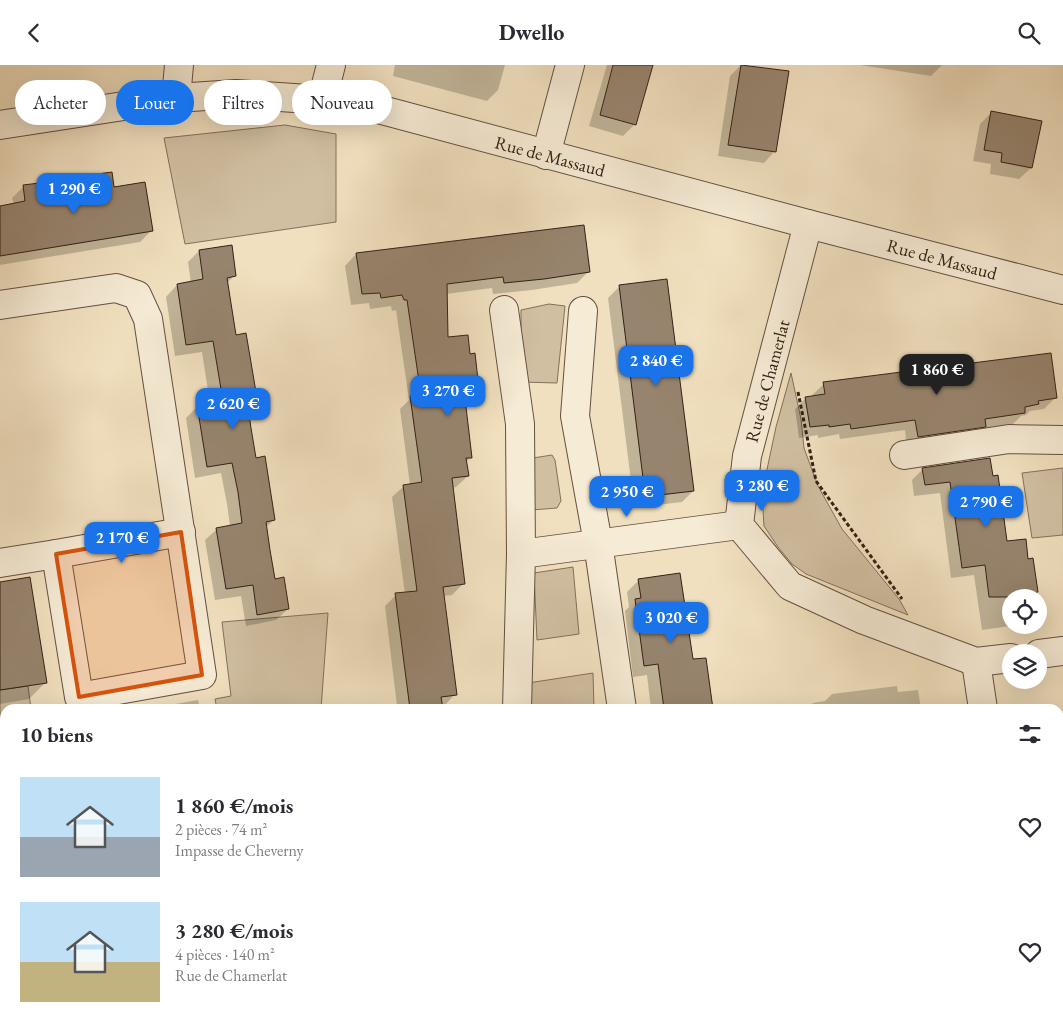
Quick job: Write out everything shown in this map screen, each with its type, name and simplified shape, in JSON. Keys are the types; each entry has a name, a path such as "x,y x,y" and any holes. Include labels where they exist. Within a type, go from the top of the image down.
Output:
{"street":[{"path":"178,80 179,65"},
{"path":"327,80 331,65"},
{"path":"546,155 570,65"},
{"name":"Rue de Massaud","path":"194,97 236,94 292,98"},
{"name":"Rue de Massaud","path":"0,125 116,107"},
{"name":"Rue de Massaud","path":"392,113 1063,290"},
{"name":"Rue de Chamerlat","path":"739,525 747,456 808,224"},
{"path":"0,305 116,288 137,295 148,319 202,675 79,697 56,554"},
{"path":"504,310 520,423 521,554 517,704"},
{"path":"583,311 575,416 598,543 621,704"},
{"path":"904,455 1009,439 1063,440"},
{"path":"521,554 739,525 790,586 864,620 976,662 1002,658"},
{"path":"0,563 181,532"},
{"path":"1047,653 1063,651"},
{"path":"976,662 982,704"}],"path":[{"path":"772,360 793,368 816,481 910,610 913,639"}],"highlighted area":[{"path":"181,532 202,675 79,697 56,554"}],"shaded area":[{"path":"285,125 336,134 336,222 185,244 164,138"},
{"path":"549,304 565,306 557,383 521,382 521,310"},
{"path":"791,373 801,419 804,448 818,486 842,529 899,599 908,615 806,574 792,564 764,526 762,493 776,427"},
{"path":"552,455 555,460 561,501 557,508 532,510 533,458"},
{"path":"1063,468 1063,535 1032,538 1022,473"},
{"path":"573,567 579,634 537,640 534,573"},
{"path":"328,613 321,704 216,704 215,699 231,696 222,622"},
{"path":"593,673 594,704 529,704 528,683"},
{"path":"28,686 30,704 0,704 0,690"}],"building":[{"path":"613,65 653,65 636,125 600,115"},
{"path":"741,65 789,71 776,152 728,145"},
{"path":"991,111 1042,121 1032,168 1001,162 1002,153 984,150"},
{"path":"112,172 114,187 145,182 153,231 0,256 0,206 25,201 23,185 48,182 64,193 90,175"},
{"path":"584,225 590,272 504,283 503,277 447,284 448,337 468,335 470,354 475,353 479,389 464,390 472,458 466,458 469,476 452,478 465,584 443,587 457,695 441,697 442,704 409,704 395,593 417,591 403,485 422,482 410,396 421,395 407,300 404,300 402,295 381,298 380,293 362,294 356,253"},
{"path":"232,245 236,276 227,278 236,335 246,333 257,398 247,400 251,428 256,458 265,456 275,520 266,522 270,550 275,579 284,577 289,609 257,615 253,585 226,589 216,528 242,523 238,492 232,463 207,467 197,405 223,401 213,341 186,345 177,284 203,279 199,250"},
{"path":"667,279 694,491 651,496 649,477 643,478 619,285"},
{"path":"1051,353 1057,398 1038,401 1039,404 1025,407 1025,413 985,419 986,427 918,437 915,420 851,429 850,424 810,427 805,397 825,394 823,382"},
{"path":"990,458 993,476 998,475 1007,541 1026,539 1028,559 1033,558 1038,589 1002,589 1002,597 989,597 985,565 962,568 950,482 925,485 922,468"},
{"path":"680,573 693,659 706,658 712,704 663,704 658,664 644,666 635,599 641,598 638,579"},
{"path":"30,577 47,683 0,690 0,582"}]}
